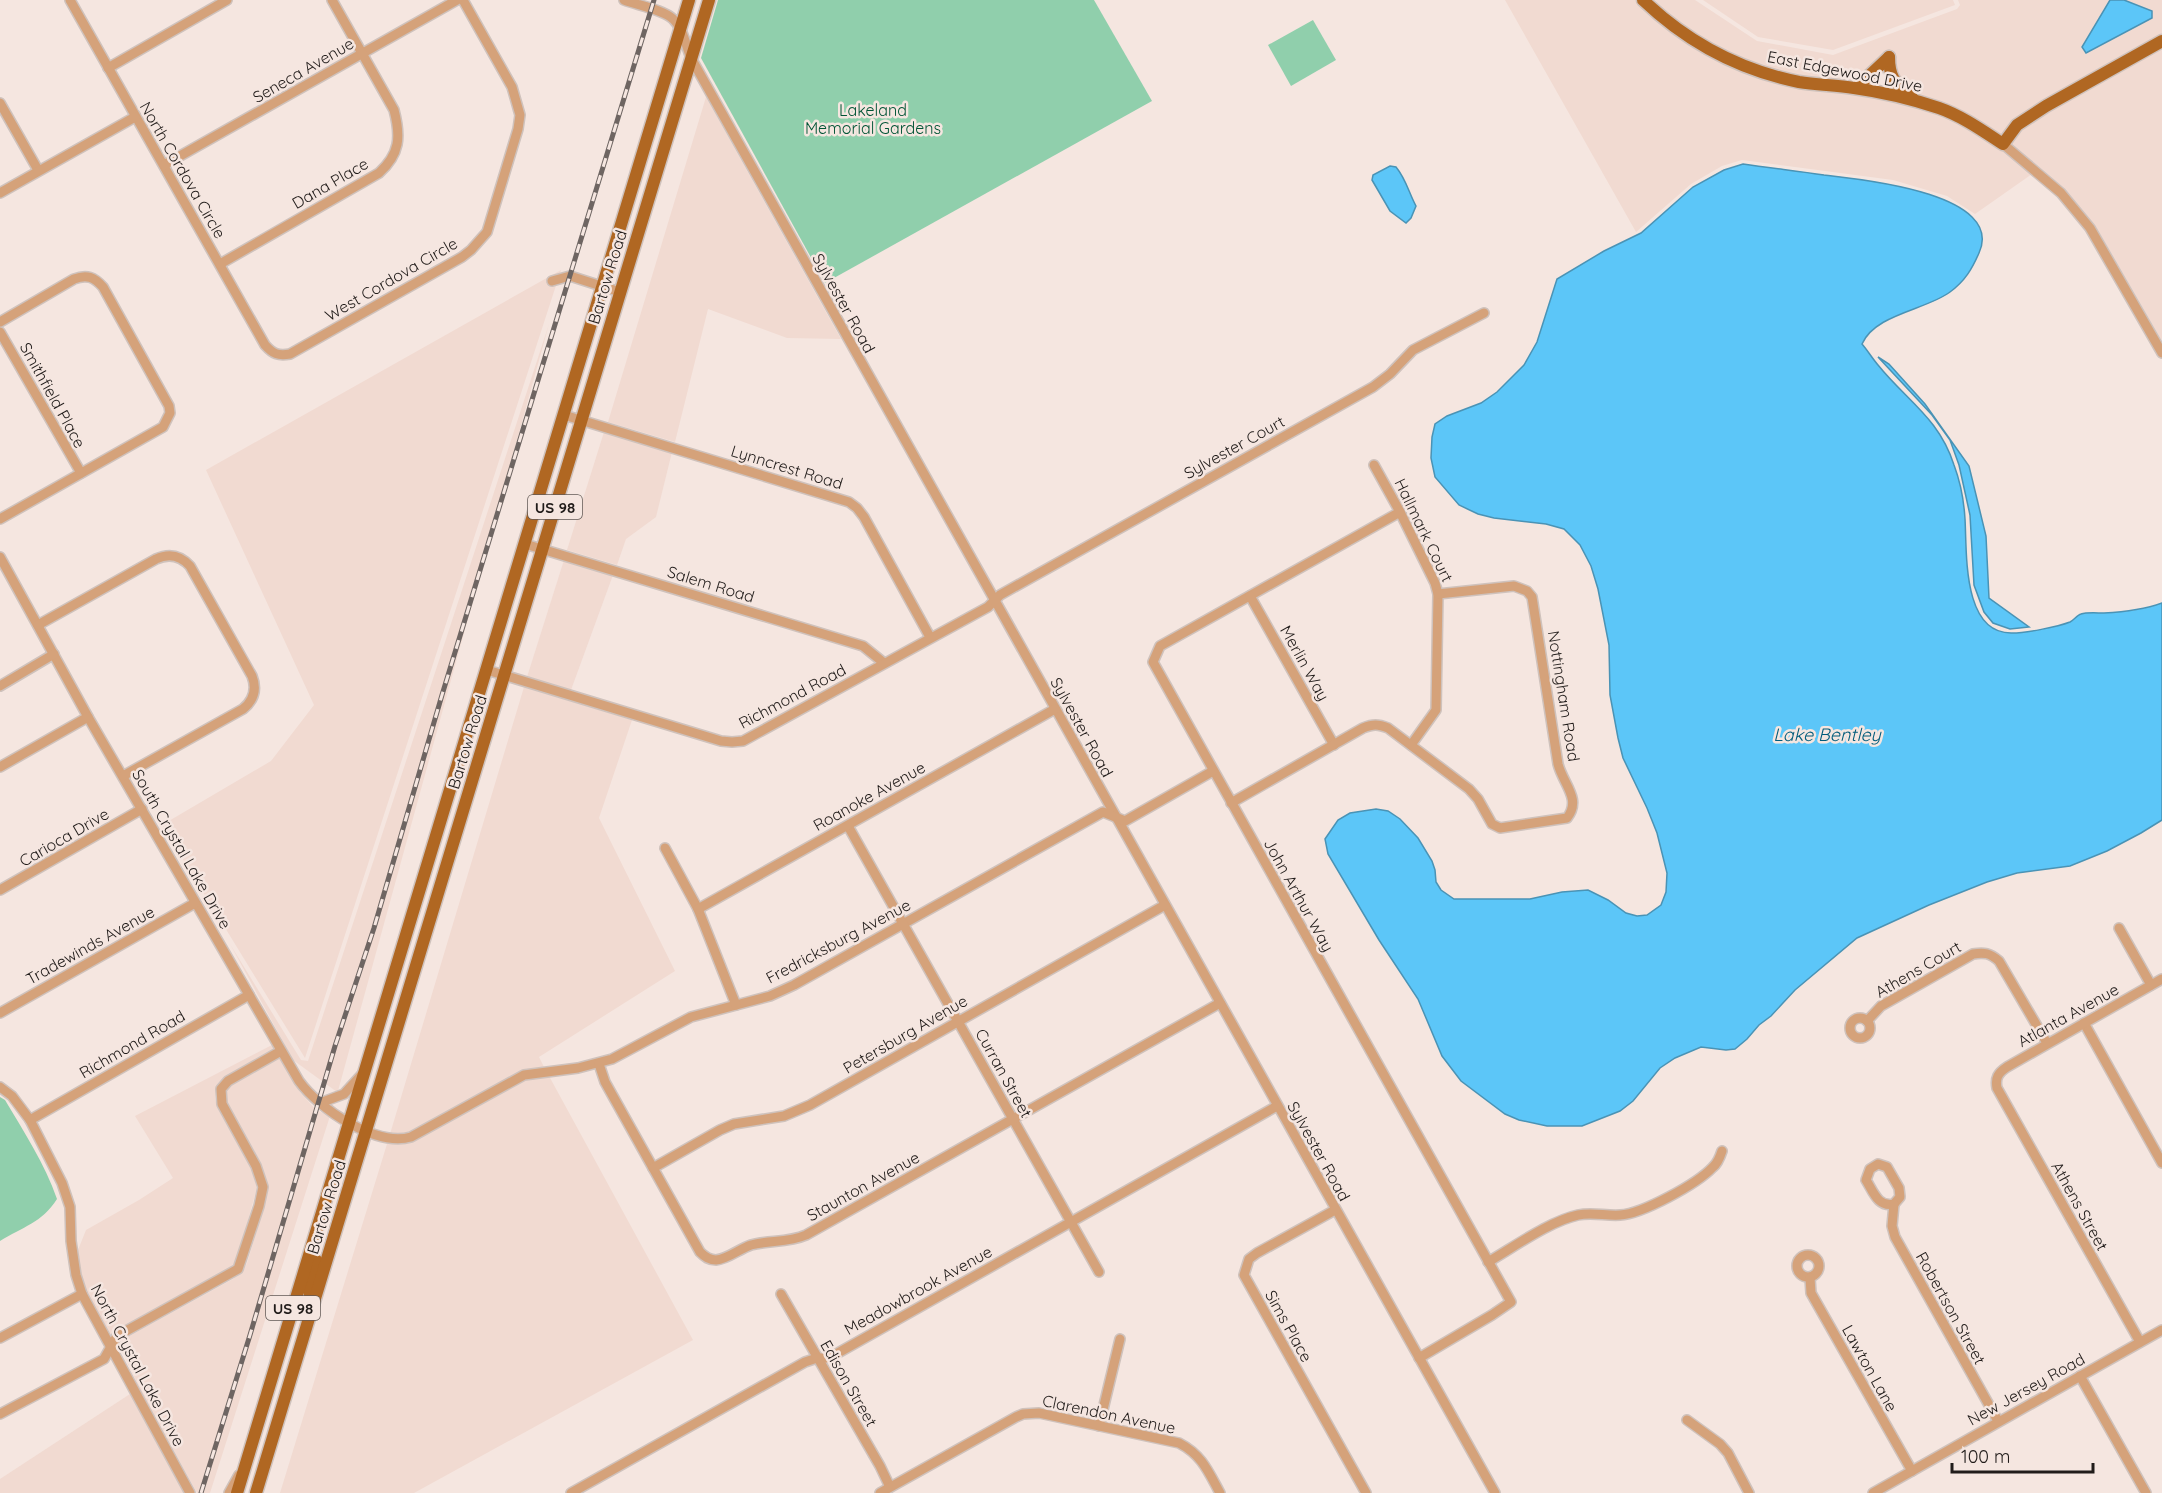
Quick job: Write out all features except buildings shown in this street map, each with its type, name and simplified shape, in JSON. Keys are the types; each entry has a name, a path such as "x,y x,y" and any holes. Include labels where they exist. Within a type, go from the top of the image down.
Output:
{"main road":[{"name":"Bartow Road","path":"237,1493 689,0"},
{"name":"Bartow Road","path":"256,1493 709,0"},
{"name":"East Edgewood Drive","path":"1643,0 1679,31 1738,64 1770,75 1802,82 1856,88 1914,100 1942,109 1975,125 2004,144"},
{"path":"2004,144 2017,125 2026,119 2162,41"},
{"path":"1856,88 1889,57 1889,71 1894,81 1914,100"},
{"path":"313,1305 309,1291 318,1255 319,1244 315,1234"}],"street":[{"name":"North Cordova Circle","path":"70,0 265,345 273,353"},
{"path":"108,68 227,0"},
{"name":"Dana Place","path":"220,264 362,184 389,164 398,146 399,130 394,110 332,0"},
{"name":"Seneca Avenue","path":"164,165 457,0"},
{"name":"West Cordova Circle","path":"273,353 290,354 452,263 471,250 487,232 520,116 512,87 463,0"},
{"path":"624,0 666,14 674,19 680,28"},
{"name":"Sylvester Road","path":"680,28 691,58 993,601 1495,1493"},
{"path":"0,103 38,170"},
{"path":"0,193 135,117"},
{"name":"East Edgewood Drive","path":"2004,144 2061,193 2090,228 2162,353"},
{"path":"0,322 74,279 86,276 96,278 170,406 170,413 163,427 0,519"},
{"path":"552,281 570,276 620,292"},
{"name":"Sylvester Court","path":"993,601 1373,387 1390,375 1413,350 1484,313"},
{"name":"Smithfield Place","path":"0,332 81,473"},
{"name":"Lynncrest Road","path":"564,415 849,502 864,517 930,637"},
{"name":"Hallmark Court","path":"1374,465 1400,512 1435,583 1438,594 1436,710 1411,746"},
{"name":"John Arthur Way","path":"1400,512 1160,646 1153,662 1511,1302 1419,1358"},
{"name":"Salem Road","path":"525,544 863,646 884,663"},
{"path":"38,625 156,559 174,556 184,559 190,566 252,676 255,684 254,694 243,709 123,776"},
{"name":"South Crystal Lake Drive","path":"0,557 88,717 304,1089 320,1103 366,1132"},
{"name":"Nottingham Road","path":"1231,803 1372,724 1380,724 1469,789 1478,799 1492,824 1500,828 1560,821 1567,818 1572,812 1573,796 1560,773 1558,764 1532,597 1527,591 1515,586 1438,594"},
{"name":"Merlin Way","path":"1250,596 1334,745"},
{"name":"Richmond Road","path":"487,670 732,742 743,741 988,606 993,601"},
{"path":"0,686 54,654"},
{"name":"Roanoke Avenue","path":"698,909 1055,710"},
{"path":"0,767 88,717"},
{"name":"Fredricksburg Avenue","path":"366,1132 393,1139 411,1137 524,1075 599,1064 684,1020 770,996 794,985 1103,812 1125,821 1213,771"},
{"name":"Carioca Drive","path":"0,890 142,809"},
{"name":"Curran Street","path":"848,826 1100,1272"},
{"path":"665,848 698,909 736,1005"},
{"name":"Tradewinds Avenue","path":"0,1013 195,903"},
{"name":"Petersburg Avenue","path":"653,1168 734,1124 772,1118 803,1108 1165,905"},
{"path":"2119,928 2151,985"},
{"name":"Athens Court","path":"1867,1021 1881,1006 1973,954 1983,952 1992,955 2003,967 2047,1043"},
{"name":"Atlanta Avenue","path":"1996,1083 1999,1072 2162,979"},
{"name":"Richmond Road","path":"30,1120 249,995"},
{"name":"Staunton Avenue","path":"599,1064 605,1082 700,1252 706,1258 713,1260 722,1259 754,1244 787,1241 806,1235 1220,1003"},
{"path":"2084,1023 2162,1163"},
{"path":"0,1414 104,1359 117,1336 238,1269 263,1188 261,1176 222,1104 221,1089 228,1081 281,1051"},
{"path":"320,1103 344,1094 365,1071"},
{"name":"Athens Street","path":"1996,1083 2140,1342"},
{"name":"North Crystal Lake Drive","path":"0,1088 12,1096 30,1120 62,1184 72,1220 71,1241 76,1275 82,1294 190,1493"},
{"name":"Meadowbrook Avenue","path":"571,1493 805,1362 817,1358 829,1358 1277,1106"},
{"path":"1488,1262 1565,1220 1579,1215 1619,1215 1645,1208 1703,1176 1716,1166 1722,1151"},
{"name":"Robertson Street","path":"1894,1204 1889,1206 1881,1203 1866,1180 1873,1166 1878,1164 1887,1167 1899,1188 1900,1197 1894,1204 1892,1226 1895,1237 1998,1421"},
{"name":"Sims Place","path":"1335,1210 1257,1253 1249,1259 1244,1275 1366,1493"},
{"name":"Lawton Lane","path":"1809,1278 1811,1293 1912,1471"},
{"path":"0,1338 82,1294"},
{"name":"Edison Street","path":"781,1294 890,1487"},
{"name":"New Jersey Road","path":"1873,1493 2162,1330"},
{"path":"1099,1426 1120,1339"},
{"path":"2080,1376 2146,1493"},
{"name":"Clarendon Avenue","path":"880,1493 1023,1414 1039,1413 1179,1443 1192,1450 1203,1461 1220,1493"},
{"path":"1687,1420 1720,1444 1749,1493"},
{"path":"229,1493 246,1463"}],"shaded area":[{"path":"1505,0 1635,0 1675,35 1701,52 1736,69 1768,80 1858,93 1910,104 1913,107 1939,114 1972,130 2000,148 2032,174 1975,214 1947,196 1893,180 1742,160 1722,166 1691,184 1636,232"},
{"path":"1650,0 1695,0 1757,41 1833,55 1957,9 1960,5 1958,0 2110,0 2082,46 2152,11 2124,0 2162,0 2162,36 2002,137 1917,96 1898,78 1894,51 1884,52 1855,82 1803,77 1741,60 1682,27"},
{"path":"1703,0 1953,0 1955,5 1833,50 1758,37"},
{"path":"2162,47 2162,341 2095,225 2065,189 2010,143 2021,128"},
{"path":"706,97 841,339 787,338 708,309 675,442 608,422"},
{"path":"561,270 305,1058 162,825 271,761 314,705 206,470"},
{"path":"549,324 337,1092 293,1060 230,944 301,1060 308,1061"},
{"path":"604,432 672,452 656,517 626,539 617,565 567,550"},
{"path":"564,560 613,575 571,690 527,677"},
{"path":"524,687 632,720 599,818 675,971 539,1057 544,1067 521,1071 409,1132 390,1134"},
{"path":"272,1045 274,1049 226,1077 216,1089 217,1107 251,1168 257,1188 237,1260 228,1270 115,1332 112,1337 87,1292 81,1273 78,1250 86,1230 173,1178 135,1116"},
{"path":"279,1057 300,1092 316,1110 330,1116 210,1493 197,1493 119,1346 122,1340 233,1279 243,1271 264,1207 268,1186 261,1163 227,1102 226,1091 231,1085"},
{"path":"549,1076 693,1340 414,1493 280,1493 387,1144 413,1141 525,1080"},
{"path":"130,1394 184,1493 0,1493 0,1479"}],"green space":[{"name":"Lakeland Memorial Gardens","path":"718,0 1094,0 1152,101 825,283 701,58"},
{"path":"1313,20 1336,60 1291,86 1268,45"},
{"path":"0,1097 5,1100 34,1148 57,1199 45,1214 0,1241"}],"water":[{"path":"2110,0 2124,0 2152,11 2152,18 2086,53 2082,47"},
{"name":"Lake Bentley","path":"1743,164 1867,180 1925,193 1951,203 1971,216 1982,233 1979,253 1971,269 1955,288 1940,298 1889,319 1869,334 1862,344 1889,378 1931,422 1948,449 1963,499 1970,589 1984,620 1996,630 2018,633 2064,624 2083,613 2126,611 2162,603 2162,820 2107,851 2070,866 2017,873 1987,882 1929,905 1857,938 1795,990 1735,1049 1701,1047 1675,1058 1660,1068 1633,1101 1620,1111 1582,1126 1547,1126 1519,1120 1505,1114 1461,1081 1442,1056 1418,999 1379,940 1328,854 1325,839 1338,820 1350,813 1376,809 1388,811 1400,819 1418,838 1432,861 1436,882 1441,890 1454,899 1530,899 1562,892 1588,890 1608,900 1626,913 1637,916 1647,915 1661,905 1666,892 1667,873 1657,833 1623,758 1618,738 1610,695 1609,645 1591,566 1580,545 1564,529 1546,524 1494,518 1478,514 1459,505 1435,477 1431,458 1432,437 1435,424 1447,416 1481,403 1497,392 1524,365 1537,342 1557,279 1604,251 1641,233 1693,187 1724,170"},
{"path":"1390,166 1396,167 1416,206 1406,223 1390,211 1372,180 1373,175"},
{"path":"1878,357 1889,364 1925,404 1969,466 1986,536 1989,598 2029,627 2010,629 1993,623 1984,612 1974,585 1970,515 1959,465 1950,440 1932,415"}],"railway":[{"path":"201,1493 654,0"}]}
